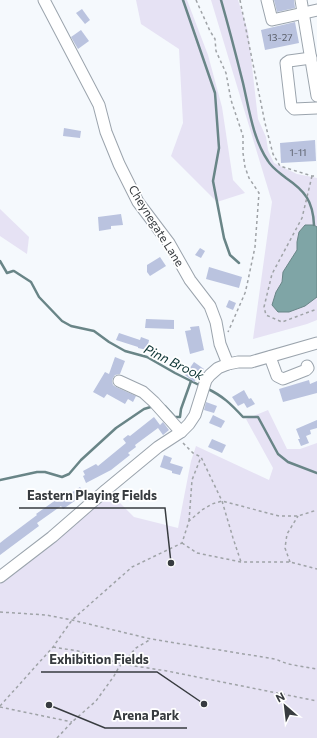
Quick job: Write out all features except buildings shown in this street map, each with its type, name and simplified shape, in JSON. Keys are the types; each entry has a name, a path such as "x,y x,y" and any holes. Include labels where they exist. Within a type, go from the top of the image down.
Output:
{"street":[{"name":"Cheynegate Lane","path":"44,0 99,105 106,132 119,164 138,202 169,243 190,280 210,306 216,322 220,344 228,364"},
{"path":"267,0 272,20 317,10"},
{"path":"301,0 317,96"},
{"path":"311,58 289,61 286,63 291,106 294,109 317,108"},
{"path":"0,577 52,537 158,447 190,424 195,414 206,380 210,374 218,368 238,362 251,362 317,343"},
{"path":"270,357 277,376 283,379 306,370 308,368 307,366"},
{"path":"119,381 142,392 157,405 179,433"}],"path":[{"path":"196,0 210,32 215,39 216,51 226,73 231,100 243,136 245,166 249,178 259,193 255,247 245,293 231,325 220,344"},
{"path":"240,0 258,90 273,154 280,166 312,176 317,176"},
{"path":"312,176 302,218 272,274 264,307 266,316 282,322 317,309"},
{"path":"179,433 185,445 193,453 201,457 222,501 241,562"},
{"path":"72,722 0,706 53,646 72,620 132,567 182,543 189,521 192,480 201,457"},
{"path":"189,521 202,510 212,504 222,501 279,516 298,516 317,510"},
{"path":"290,562 285,548 287,534 298,516"},
{"path":"182,543 197,553 241,562 290,562 317,569"},
{"path":"0,612 72,620 151,639 194,645 317,669"},
{"path":"57,738 72,722 96,701 119,667 136,648 151,639"},
{"path":"53,646 78,651 122,664 167,671 317,701"}],"shaded area":[{"path":"136,0 187,0 208,55 222,107 233,180 245,193 217,202 171,156 183,123 179,49 141,24"},
{"path":"211,0 238,0 248,31 258,119 266,137 268,150 274,163 297,174 317,178 317,320 253,339 272,202"},
{"path":"0,209 29,237 27,254 0,236"},
{"path":"268,410 287,449 300,449 317,443 317,738 0,738 0,581 110,493 134,517 178,528 191,461 196,446 269,480 273,468 246,419"}],"water":[{"path":"305,225 314,225 317,227 317,297 305,306 289,312 278,312 272,305 276,292 282,282 283,272 297,250 299,232"}],"waterway":[{"path":"183,0 215,93 219,148 213,181 224,238 230,255 239,263"},
{"path":"221,0 255,134 263,152 272,166 298,187 307,197 312,209 314,225"},
{"name":"Pinn Brook","path":"0,261 7,273 14,271 31,282 39,297 62,321 71,326 94,331 125,351 147,357 201,386"},
{"path":"163,406 165,406 175,417 180,417 181,409 191,381"},
{"name":"Pinn Brook","path":"206,388 217,394 235,408 243,417 258,417 278,454 288,462 317,473"},
{"path":"0,480 37,472 45,472 62,477 69,474 81,460 116,428 144,409 154,406"}],"place":[{"name":"Eastern Playing Fields","path":"171,563"},
{"name":"Exhibition Fields","path":"204,704"},
{"name":"Arena Park","path":"49,705"}]}
